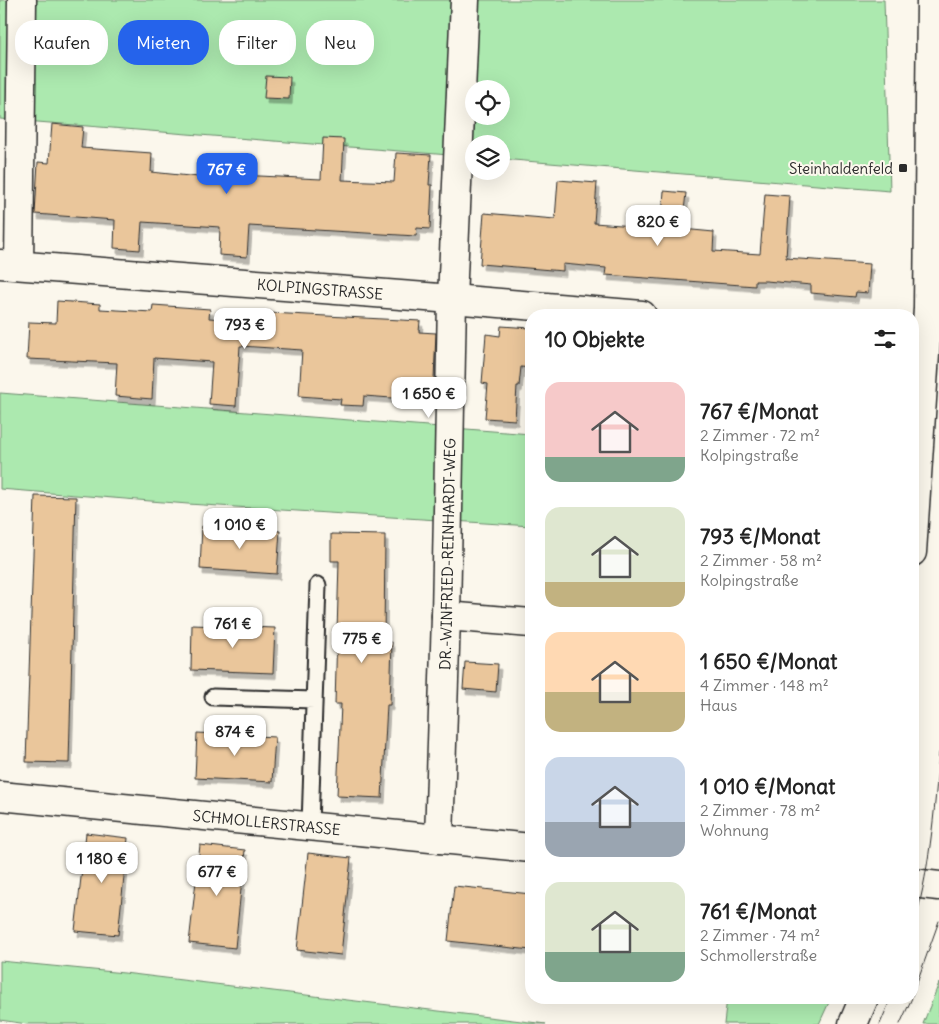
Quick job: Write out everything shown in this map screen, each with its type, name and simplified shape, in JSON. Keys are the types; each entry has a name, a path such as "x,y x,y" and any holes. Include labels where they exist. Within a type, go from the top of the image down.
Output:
{"street":[{"path":"10,265 22,0"},
{"name":"DR.-WINFRIED-REINHARDT-WEG","path":"439,839 446,616 452,299 465,0"},
{"path":"919,446 926,339 931,0"},
{"name":"KOLPINGSTRASSE","path":"10,265 571,309"},
{"path":"446,616 525,623"},
{"name":"SCHMOLLERSTRASSE","path":"0,796 525,847"},
{"path":"919,885 939,886"},
{"path":"853,1024 861,1004"}],"lane":[{"path":"310,825 318,585"},
{"path":"212,696 314,700"}],"green space":[{"path":"0,0 884,0 890,191 510,160 510,135 465,135 465,156 0,119"},
{"path":"0,393 525,434 525,526 188,504 0,489"},
{"path":"0,961 124,973 546,1024 27,1024 0,1020"},
{"path":"939,983 939,1024 923,1024"},
{"path":"726,1004 828,1004 819,1024 724,1024"}],"building":[{"path":"266,76 290,77 289,99 264,98"},
{"path":"52,124 83,127 81,148 152,153 151,172 218,179 218,174 321,179 323,138 344,139 342,180 394,182 396,153 431,155 429,185 432,185 430,229 417,228 416,236 249,226 247,257 219,255 220,227 142,222 140,250 114,248 115,220 35,214 38,162 49,163"},
{"path":"558,180 597,183 594,223 661,228 664,191 686,193 682,229 714,232 713,251 760,254 765,194 790,196 786,258 870,264 868,293 856,292 855,297 811,293 811,285 766,281 755,281 755,286 605,275 606,268 563,264 563,271 480,264 484,213 555,219"},
{"path":"57,301 100,304 100,309 152,312 153,305 210,309 209,318 270,322 270,313 420,321 419,332 436,333 433,401 364,396 363,406 340,405 341,399 299,396 302,350 240,346 236,406 209,404 212,362 154,358 152,399 115,396 117,363 27,359 29,322 56,323"},
{"path":"501,326 525,328 525,367 521,367 519,386 517,386 515,420 485,418 488,384 482,383 486,334 500,336"},
{"path":"35,496 76,497 69,763 26,762"},
{"path":"202,526 280,531 277,574 200,569"},
{"path":"331,534 385,535 384,642 392,642 390,705 387,705 382,798 337,796 341,704 335,704 339,561 331,561"},
{"path":"192,625 275,628 273,673 191,670"},
{"path":"465,662 498,664 496,692 463,689"},
{"path":"197,733 275,737 272,782 195,778"},
{"path":"86,833 128,838 118,935 75,931"},
{"path":"200,845 245,850 235,948 189,943"},
{"path":"308,853 351,858 341,955 297,950"},
{"path":"454,886 525,893 525,949 448,941"}],"tram line":[{"path":"919,906 927,866 939,753"},
{"path":"919,977 939,921"},
{"path":"880,1024 888,1004"},
{"path":"900,1024 909,1004"}],"place":[{"name":"Steinhaldenfeld","path":"903,168"}]}
